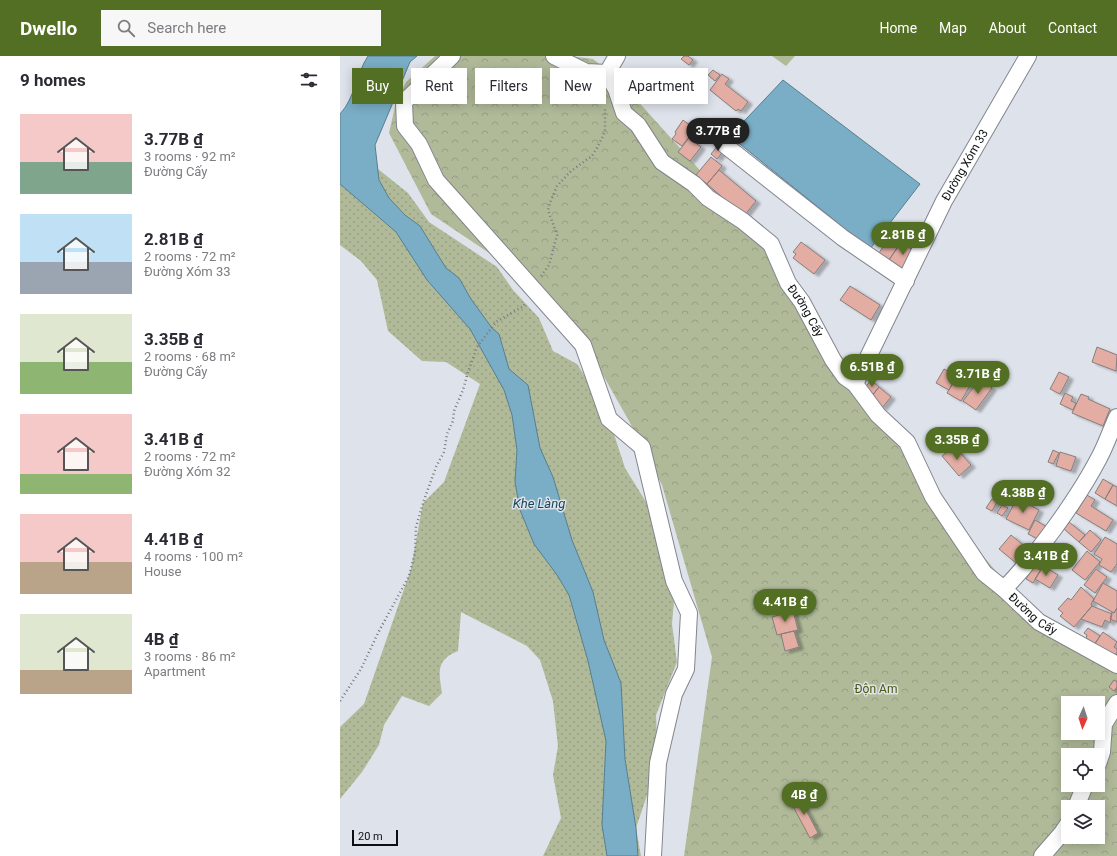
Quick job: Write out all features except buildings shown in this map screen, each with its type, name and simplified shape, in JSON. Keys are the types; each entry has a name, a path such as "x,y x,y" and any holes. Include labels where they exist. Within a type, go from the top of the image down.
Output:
{"street":[{"path":"452,56 404,102 406,126 419,144 436,180 583,345 609,419 642,447 674,580 689,613 686,669 674,694 658,763 653,856"},
{"path":"554,56 586,72 607,73 617,56"},
{"name":"Đường Xóm 33","path":"855,384 944,201 1028,56"},
{"name":"Đường Cấy","path":"607,73 616,90 624,113 638,125 662,162 694,184 708,198 743,221 771,244 788,283 802,302 833,360 845,377 855,384 878,415 907,442 932,497 984,573 1004,589 1039,622 1117,665"},
{"path":"726,146 832,230 906,281"},
{"path":"1004,589 1021,572 1068,508 1099,459 1117,417"},
{"path":"1102,748 1104,724 1117,703"},
{"path":"1042,856 1061,834"}],"path":[{"path":"340,701 362,669 378,633 409,576 415,553 416,527 423,503 436,467 444,452 447,434 453,421 454,411 463,390 477,346 493,326 524,306 531,288 549,265 557,235 548,210 550,202 558,186 571,171 592,156 597,148 605,132 605,104"}],"green space":[{"name":"Độn Am","path":"435,56 570,56 593,59 604,68 550,68 550,104 606,104 606,69 614,76 614,104 640,104 759,236 933,497 1039,622 1117,654 1117,856 684,856 712,657 662,485 629,421 590,352 507,265 431,214 389,133 396,104 403,104 403,88 406,82 411,78 411,104 467,104 467,68 422,68"},
{"path":"772,56 795,56 786,66"},
{"path":"360,106 378,169 408,193 429,222 497,267 513,290 539,318 553,351 577,364 592,387 609,419 625,468 656,518 673,570 674,601 672,624 677,662 656,715 658,763 636,828 641,856 543,856 561,818 553,775 558,746 553,701 540,660 527,646 461,612 458,651 445,659 440,668 442,693 429,706 402,696 384,725 379,745 362,772 340,799 340,727 364,704 411,569 423,503 444,482 480,384 446,362 422,361 388,331 377,280 361,261 340,245 340,121"}],"water":[{"path":"368,56 417,56 410,62 403,79 403,68 362,68"},
{"path":"783,80 920,184 870,249 730,136"},
{"name":"Khe Làng","path":"352,93 352,104 392,104 375,145 379,180 389,198 405,215 420,226 446,268 459,278 471,299 492,328 499,334 509,369 528,385 540,448 553,477 572,540 593,592 604,640 621,683 625,759 636,828 638,856 607,856 602,825 606,741 588,661 569,595 557,575 534,544 520,510 515,482 517,450 512,415 504,390 470,329 427,280 396,232 340,184 340,114 349,101"}]}
